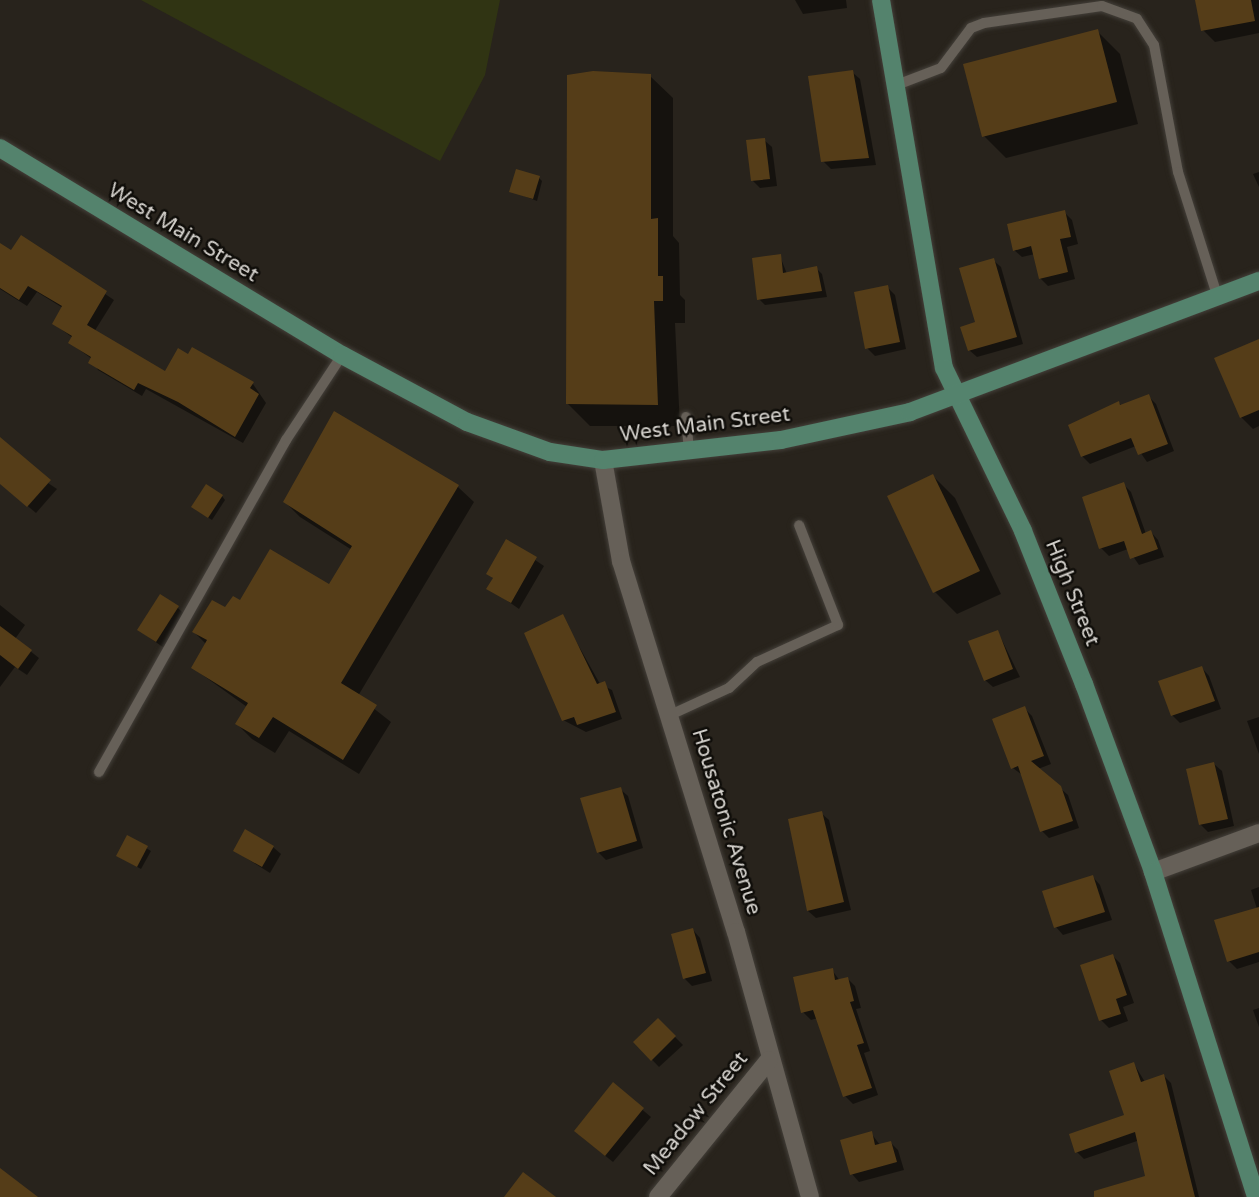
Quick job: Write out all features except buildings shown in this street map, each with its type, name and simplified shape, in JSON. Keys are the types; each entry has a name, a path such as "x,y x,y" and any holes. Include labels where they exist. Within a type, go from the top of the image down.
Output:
{"main road":[{"name":"High Street","path":"881,0 944,368 956,398 1023,531 1153,872 1256,1197"},
{"name":"West Main Street","path":"0,148 342,355 509,439 603,460 689,453 794,438 956,398 1259,281"}],"street":[{"name":"Housatonic Avenue","path":"603,460 621,561 736,932 769,1060 810,1197"},
{"path":"1153,872 1259,833"},
{"name":"Meadow Street","path":"657,1197 769,1060"}],"lane":[{"path":"894,86 941,68 971,28 984,23 1102,6 1137,19 1154,45 1178,172 1218,299"},
{"path":"99,772 286,440 342,355"},
{"path":"686,417 689,453"},
{"path":"668,716 729,688 757,662 838,625 799,525"}],"green space":[{"path":"141,0 500,0 485,75 440,161"}]}
